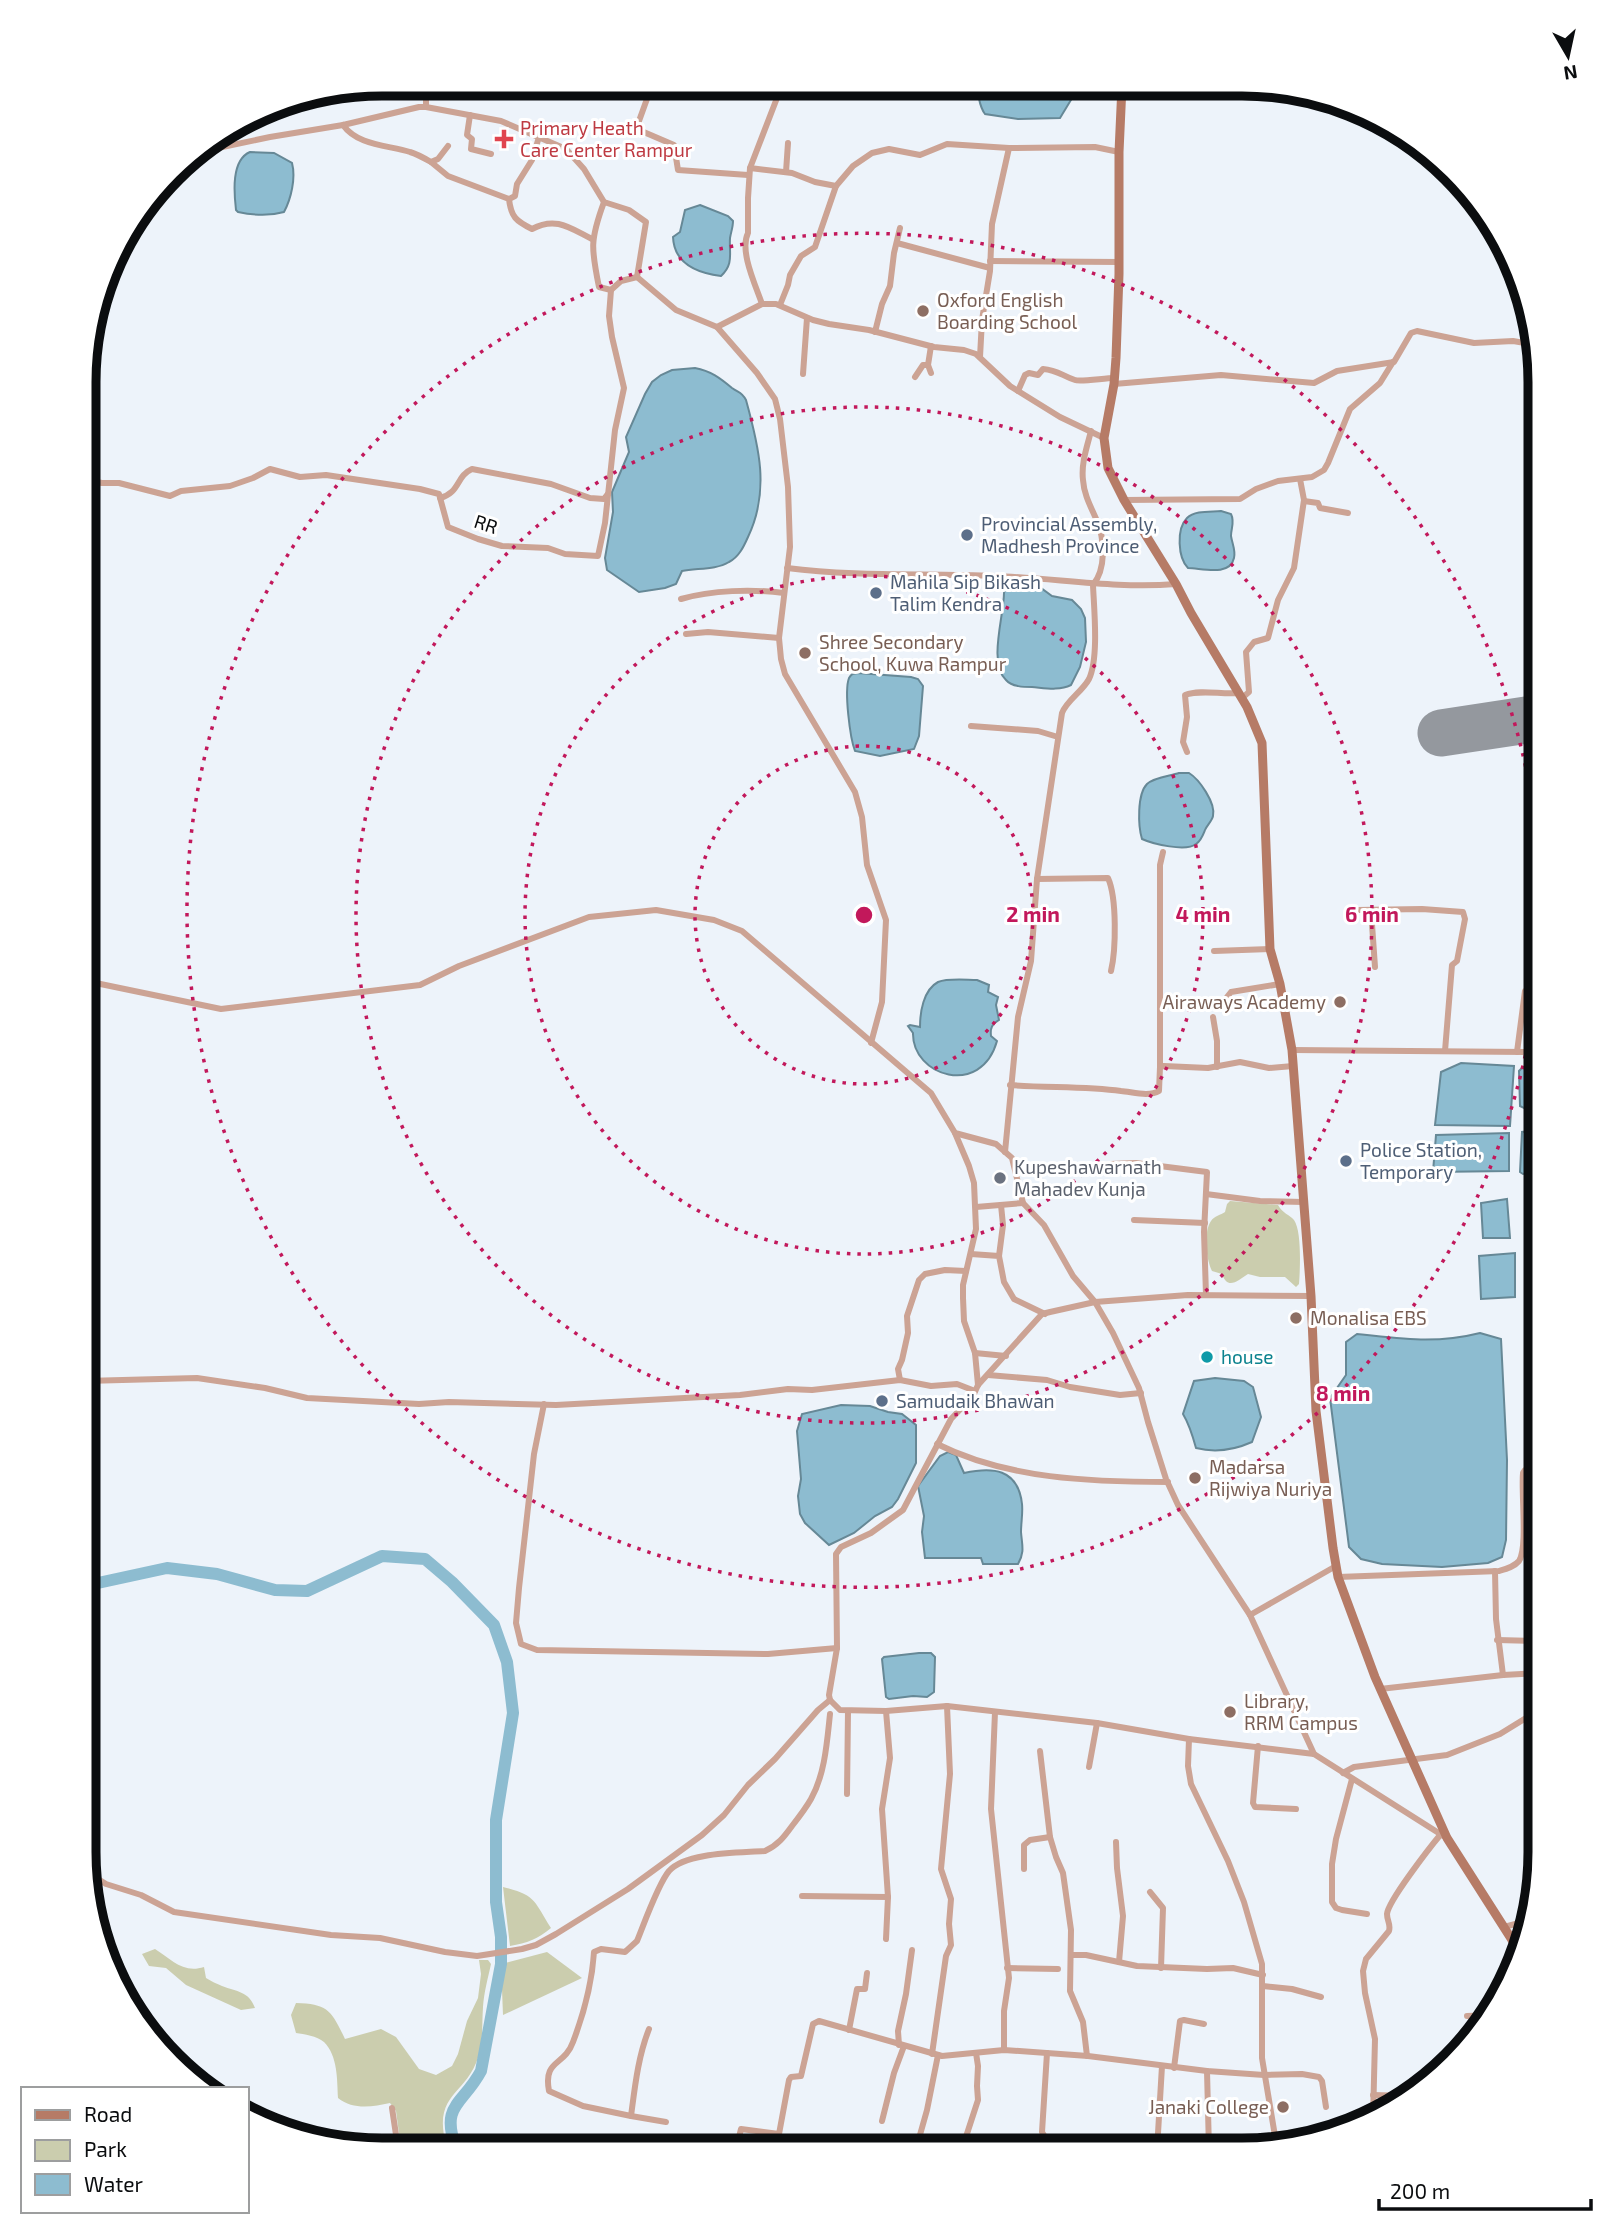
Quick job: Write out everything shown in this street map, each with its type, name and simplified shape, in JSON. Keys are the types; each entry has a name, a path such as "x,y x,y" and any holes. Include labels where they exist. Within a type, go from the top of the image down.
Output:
{"main road":[{"path":"1122,96 1114,381 1104,438 1108,468 1124,500 1241,696 1257,728 1264,761 1270,949 1280,984 1292,1050 1311,1296 1316,1411 1338,1577 1380,1689 1444,1836 1513,1942"}],"street":[{"path":"426,96 426,107"},
{"path":"648,96 639,121 639,130 674,145 677,170 786,172 836,186"},
{"path":"762,304 747,259 749,171 778,96"},
{"path":"219,148 343,125 419,107 501,121 566,149 584,169 604,202 629,210 646,222 637,277"},
{"path":"470,115 467,135 472,139 471,149 491,154"},
{"path":"343,125 348,132 363,140 411,152 448,176 509,200"},
{"path":"509,200 515,196 517,184 533,160 539,137"},
{"path":"786,172 788,143"},
{"path":"780,305 790,275 801,256 815,247 836,186 853,166 872,153 889,149 920,155 947,144 1009,148 1096,147 1119,152"},
{"path":"430,162 438,159 448,146"},
{"path":"980,357 995,209 1009,148"},
{"path":"509,200 511,214 532,229 546,222 555,222 592,239"},
{"path":"604,202 592,239 599,287 611,290 621,281 637,277"},
{"path":"875,332 890,286 900,228"},
{"path":"897,243 990,265 1119,262"},
{"path":"637,277 676,310 717,327 757,373 775,399 788,487 790,548 779,638 781,659 785,674 855,792 862,817 867,865 886,920 882,1002 871,1043"},
{"name":"RR","path":"440,498 448,527 478,540 502,545 548,548 565,554 598,556 605,523 615,430 624,388 611,326 611,290"},
{"path":"717,327 762,304 780,305 807,318 829,324 976,354 1018,391 1060,417 1104,438"},
{"path":"803,374 807,318"},
{"path":"1124,500 1240,499 1256,489 1278,481 1312,477 1324,470 1350,409 1380,383 1411,332 1474,343 1525,343"},
{"path":"931,346 928,365 931,373"},
{"path":"1018,391 1025,376 1029,373 1038,375 1043,369 1055,370 1083,381 1094,378 1114,381 1221,375 1314,383 1337,371 1394,362"},
{"path":"915,377 923,365 928,365"},
{"path":"1005,1152 1018,1017 1031,961 1037,879 1058,737 1064,707 1090,677 1095,639 1093,585 1102,567 1101,532 1084,493 1082,478 1091,431"},
{"path":"96,482 120,482 170,496 181,491 230,486 270,469 300,477 326,475 420,489 439,494 440,498 453,492 465,472 472,469 551,484 590,498 604,499 607,495"},
{"path":"1187,752 1183,742 1187,717 1185,695 1191,693 1241,696 1249,692 1246,652 1254,642 1268,638 1278,600 1294,568 1304,501 1300,479"},
{"path":"1304,501 1318,503 1320,508 1348,513"},
{"path":"787,568 834,572 1043,578 1093,585 1176,584"},
{"path":"681,599 696,595 758,590 784,593"},
{"path":"686,634 708,632 779,638"},
{"path":"971,726 1038,731 1058,737"},
{"path":"1010,1085 1103,1088 1150,1094 1159,1091 1160,865 1163,852"},
{"path":"1037,879 1108,878 1114,907 1114,959 1111,971"},
{"path":"1371,909 1375,967"},
{"path":"1358,910 1422,909 1463,912 1465,919 1457,961 1452,965 1445,1051"},
{"path":"96,983 220,1009 420,985 459,966 589,917 656,910 714,920 742,931 931,1093 955,1133 974,1183 976,1207 976,1229 963,1285 964,1321 975,1353 976,1388"},
{"path":"1214,951 1270,949"},
{"path":"1226,1003 1231,992 1280,984"},
{"path":"1517,1052 1525,991"},
{"path":"1213,1017 1217,1067"},
{"path":"1292,1050 1528,1052"},
{"path":"1160,1067 1217,1067 1240,1062 1269,1068 1293,1066"},
{"path":"955,1133 996,1144 1012,1158 1023,1203 1044,1225 1073,1276 1095,1302 1113,1334 1140,1393 1178,1505 1250,1615 1314,1755"},
{"path":"1110,1164 1136,1163 1207,1172 1206,1295"},
{"path":"1206,1194 1260,1201 1304,1202"},
{"path":"976,1207 1023,1203"},
{"path":"1001,1205 1003,1225 999,1255 1004,1282 1014,1299 1045,1314"},
{"path":"1134,1220 1205,1223"},
{"path":"971,1254 999,1255"},
{"path":"900,1380 898,1369 908,1333 907,1316 919,1280 925,1274 945,1270 966,1271"},
{"path":"848,1794 844,1711 830,1700 829,1695 837,1648 836,1554 841,1547 871,1533 903,1510 951,1419 988,1375 1045,1314 1095,1302 1206,1295 1311,1296"},
{"path":"975,1353 1006,1356"},
{"path":"988,1375 1038,1378 1070,1387 1120,1395 1140,1393"},
{"path":"96,1381 197,1378 265,1388 300,1397 392,1403 544,1404 740,1395 900,1380 931,1386 957,1384 976,1388"},
{"path":"544,1404 534,1454 519,1588 516,1623 521,1644 537,1650 682,1653 768,1654 837,1648"},
{"path":"937,1444 983,1463 1055,1476 1110,1482 1168,1482"},
{"path":"1338,1577 1495,1571 1514,1566 1520,1559 1523,1546 1523,1474 1525,1469 1528,1469"},
{"path":"1250,1615 1336,1566"},
{"path":"1495,1571 1497,1640 1503,1675"},
{"path":"1497,1640 1528,1641"},
{"path":"1380,1689 1528,1674"},
{"path":"98,1879 141,1895 174,1912 331,1935 380,1938 477,1956 522,1949 556,1934 628,1889 702,1835 724,1815 748,1785 830,1700"},
{"path":"814,1715 947,1706 1097,1723 1189,1739 1314,1755 1444,1836 1425,1851 1400,1888 1387,1915 1391,1927 1364,1965 1362,1977 1375,2039 1373,2105"},
{"path":"919,2138 927,2110 946,1956 951,1945 951,1899 941,1870 950,1774 947,1706"},
{"path":"886,1711 890,1758 882,1809 888,1897 886,1940"},
{"path":"995,1712 991,1809 1009,1982 1004,2011 1004,2050"},
{"path":"666,2122 583,2106 548,2091 547,2077 550,2068 564,2058 573,2043 582,2017 594,1952 601,1949 625,1952 637,1941 666,1875 682,1861 765,1851 782,1840 811,1799 817,1784 826,1753 830,1714"},
{"path":"1343,1773 1354,1767 1447,1755 1500,1734 1528,1717"},
{"path":"1089,1767 1097,1723"},
{"path":"1189,1739 1188,1766 1191,1784 1228,1861 1258,1946 1263,1975 1261,2040 1264,2075 1275,2135"},
{"path":"1258,1746 1255,1807 1296,1809"},
{"path":"1040,1751 1050,1836 1064,1878 1071,1930 1070,1991 1083,2022 1087,2056"},
{"path":"1352,1779 1335,1839 1332,1902 1336,1908 1367,1914"},
{"path":"1024,1869 1024,1845 1030,1840 1050,1836"},
{"path":"1116,1842 1116,1868 1123,1916 1119,1962"},
{"path":"667,1859 672,1868"},
{"path":"1150,1892 1163,1908 1161,1968"},
{"path":"802,1896 888,1897"},
{"path":"1503,1927 1519,1923"},
{"path":"883,2121 901,2045 898,2031 912,1950"},
{"path":"1071,1955 1086,1955 1137,1966 1233,1968 1263,1975"},
{"path":"1007,1968 1058,1969"},
{"path":"849,2030 857,1989 865,1989 867,1973"},
{"path":"1263,1986 1292,1989 1321,1997"},
{"path":"1467,2016 1476,2016"},
{"path":"739,2138 741,2129 779,2134 789,2080 791,2077 801,2076 813,2024 819,2021 935,2055 953,2056 1004,2050 1087,2056 1207,2071 1264,2075 1302,2074 1319,2077 1323,2082 1326,2107"},
{"path":"1174,2068 1180,2021 1204,2024"},
{"path":"631,2116 642,2047 649,2029"},
{"path":"966,2138 978,2100 976,2053"},
{"path":"1045,2138 1042,2132 1047,2053"},
{"path":"1158,2138 1162,2066"},
{"path":"1207,2071 1209,2138"},
{"path":"1373,2095 1391,2096"},
{"path":"392,2108 396,2138"}],"green space":[{"path":"1230,1201 1278,1205 1294,1220 1300,1251 1299,1284 1296,1287 1285,1277 1248,1274 1230,1283 1222,1274 1212,1271 1206,1246 1208,1226 1214,1218 1225,1212"},
{"path":"503,1887 533,1900 551,1928 532,1940 510,1946"},
{"path":"155,1949 183,1967 204,1967 206,1978 246,1995 255,2008 241,2010 186,1985 166,1968 149,1966 142,1954"},
{"path":"547,1952 582,1978 503,2015 501,1964"},
{"path":"479,1960 488,1960 491,1964 484,2001 480,2050 468,2077 447,2104 443,2129 445,2138 400,2138 396,2111 390,2103 356,2106 338,2098 336,2069 329,2048 318,2038 296,2033 291,2015 296,2003 322,2007 332,2015 345,2039 381,2029 396,2037 419,2069 436,2075 452,2066 458,2054 467,2021 478,1998 481,1974"}],"water":[{"path":"979,96 1073,96 1060,118 1018,119 985,114"},
{"path":"250,152 274,153 292,163 292,188 284,212 261,215 236,210 237,169 244,156"},
{"path":"700,205 728,216 733,221 729,263 721,276 688,265 674,246 673,237 680,232 685,210"},
{"path":"695,368 715,375 742,394 746,400 760,469 759,503 755,520 743,548 733,560 724,565 682,571 676,584 639,592 607,570 605,558 613,512 612,492 629,452 626,437 652,382 672,370"},
{"path":"1221,511 1231,514 1233,522 1231,536 1234,555 1231,564 1221,570 1188,568 1182,558 1180,543 1183,523 1194,514"},
{"path":"1006,587 1041,588 1052,596 1072,600 1081,609 1085,618 1086,642 1080,667 1071,685 1057,689 1018,686 1006,680 1001,672 997,651 1004,593"},
{"path":"858,673 918,679 923,686 919,736 914,749 880,756 855,751 847,693 849,678"},
{"path":"1179,773 1193,776 1206,792 1212,805 1212,818 1202,838 1196,844 1185,847 1161,845 1142,839 1139,810 1144,789 1154,780"},
{"path":"977,980 989,985 988,992 998,997 996,1005 999,1020 992,1026 991,1033 997,1041 989,1059 977,1070 963,1075 935,1069 923,1060 908,1026 920,1027 926,996 938,982"},
{"path":"1461,1063 1514,1066 1510,1126 1435,1125 1441,1072"},
{"path":"1528,1067 1528,1110 1520,1106 1519,1071"},
{"path":"1528,1131 1528,1173 1523,1174 1520,1172 1522,1132"},
{"path":"1509,1133 1509,1171 1433,1172 1436,1135"},
{"path":"1507,1199 1510,1238 1483,1238 1481,1203"},
{"path":"1515,1253 1515,1297 1481,1299 1479,1256"},
{"path":"1480,1333 1501,1339 1507,1460 1506,1540 1502,1557 1488,1563 1442,1567 1382,1564 1361,1559 1349,1547 1330,1398 1346,1375 1346,1342 1357,1334 1434,1339"},
{"path":"1215,1378 1244,1381 1253,1387 1261,1417 1252,1442 1224,1450 1196,1448 1183,1414 1194,1381"},
{"path":"841,1405 870,1406 902,1414 916,1425 916,1463 892,1507 875,1516 854,1533 829,1545 805,1523 800,1514 798,1496 801,1479 797,1431 802,1414"},
{"path":"948,1452 956,1455 964,1473 994,1471 1009,1477 1015,1483 1020,1492 1022,1507 1022,1552 1018,1564 983,1564 981,1558 925,1558 922,1532 924,1516 918,1486 940,1456"},
{"path":"931,1653 935,1657 934,1692 927,1697 886,1697 882,1659"}],"waterway":[{"path":"96,1583 167,1568 217,1574 275,1590 307,1591 382,1556 425,1559 494,1625 507,1662 513,1713 496,1820 496,1902 501,1937 501,1964 481,2071 452,2113 453,2138"}],"runway":[{"path":"1441,733 1528,720"}],"place":[{"name":"Primary Heath Care Center Rampur","path":"504,139"},
{"name":"Oxford English Boarding School","path":"923,311"},
{"name":"Provincial Assembly, Madhesh Province","path":"967,535"},
{"name":"Mahila Sip Bikash Talim Kendra","path":"876,593"},
{"name":"Shree Secondary School, Kuwa Rampur","path":"805,653"},
{"name":"Airaways Academy","path":"1340,1002"},
{"name":"Police Station, Temporary","path":"1346,1161"},
{"name":"Kupeshawarnath Mahadev Kunja","path":"1000,1178"},
{"name":"Monalisa EBS","path":"1296,1318"},
{"name":"house","path":"1207,1357"},
{"name":"Samudaik Bhawan","path":"882,1401"},
{"name":"Madarsa Rijwiya Nuriya","path":"1195,1478"},
{"name":"Library, RRM Campus","path":"1230,1712"},
{"name":"Janaki College","path":"1283,2107"}]}
